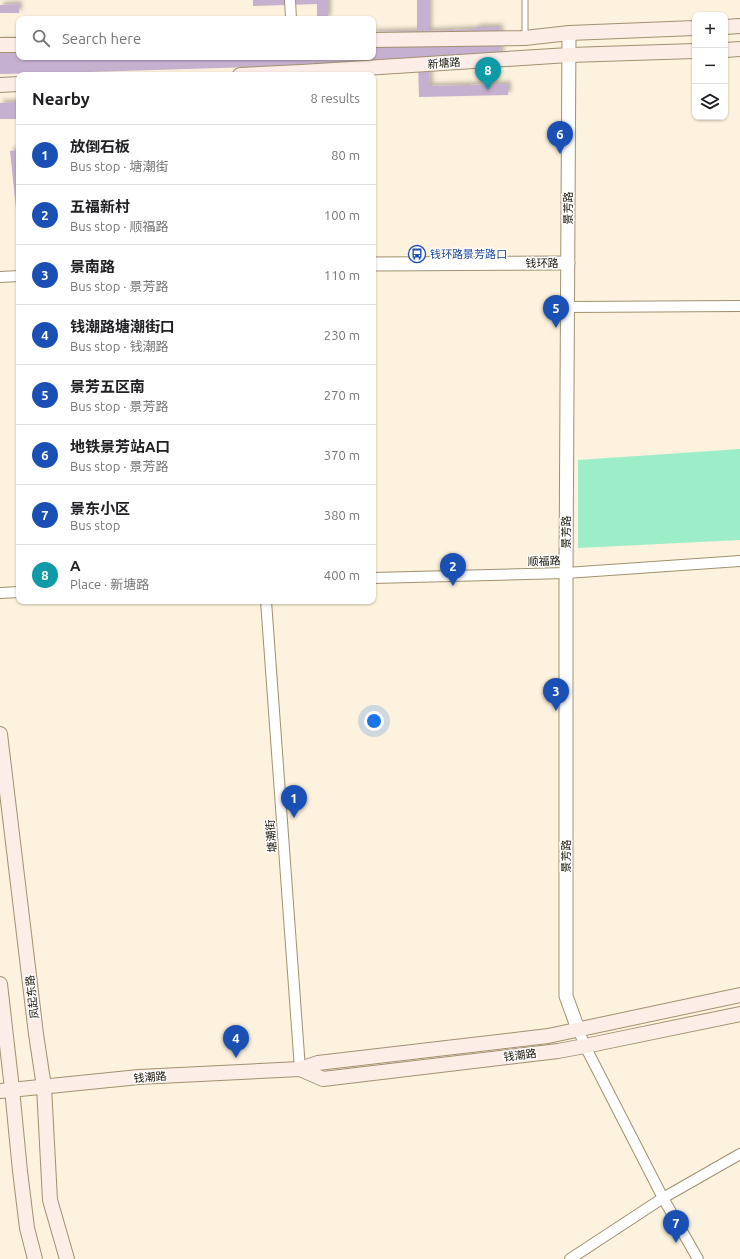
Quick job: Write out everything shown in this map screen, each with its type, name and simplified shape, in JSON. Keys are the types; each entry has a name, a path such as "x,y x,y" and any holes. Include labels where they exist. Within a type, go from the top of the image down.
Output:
{"main road":[{"path":"728,27 740,26"},
{"name":"新塘路","path":"376,40 525,38 569,33 692,28"},
{"path":"0,45 16,45"},
{"path":"728,50 740,49"},
{"name":"新塘路","path":"302,72 569,55 692,51"},
{"path":"0,85 16,84"},
{"name":"凤起东路","path":"0,734 36,1034 44,1087 50,1200 67,1259"},
{"path":"0,984 6,1090 20,1171 27,1228 35,1259"},
{"name":"钱潮路","path":"6,1090 139,1077 300,1069 318,1063 548,1036 740,995"},
{"name":"钱潮路","path":"300,1069 323,1079 558,1051 740,1014"}],"street":[{"path":"290,0 291,16"},
{"name":"景芳路","path":"569,33 566,573 566,996 578,1029"},
{"name":"钱环路","path":"376,264 568,263"},
{"path":"0,277 16,276"},
{"path":"568,308 740,306"},
{"name":"顺福路","path":"376,578 566,573 740,561"},
{"path":"0,592 16,592"},
{"name":"塘潮街","path":"266,604 300,1069"},
{"path":"578,1029 585,1046 663,1198 698,1259"},
{"path":"570,1259 663,1198 740,1154"}],"lane":[{"path":"525,0 525,38"}],"green space":[{"path":"740,449 740,540 578,548 578,460"}],"building":[{"path":"253,0 328,0 328,16 317,16 317,4 253,6"},
{"path":"417,0 429,0 429,31 476,29 476,27 500,27 501,63 429,62 430,86 508,84 508,95 419,97 418,62 89,72 16,72 16,74 0,74 0,41 16,41 16,60 376,60 376,32 417,31"},
{"path":"19,4 19,13 0,13 0,5"},
{"path":"16,102 16,119 0,119 0,103"},
{"path":"16,150 16,208 10,151"}],"place":[{"name":"A","path":"488,90"},
{"name":"地铁景芳站A口","path":"560,154"},
{"name":"钱环路景芳路口","path":"417,254"},
{"name":"景芳五区南","path":"556,328"},
{"name":"五福新村","path":"453,586"},
{"name":"景南路","path":"556,711"},
{"name":"放倒石板","path":"294,818"},
{"name":"钱潮路塘潮街口","path":"236,1058"},
{"name":"景东小区","path":"676,1243"}]}
